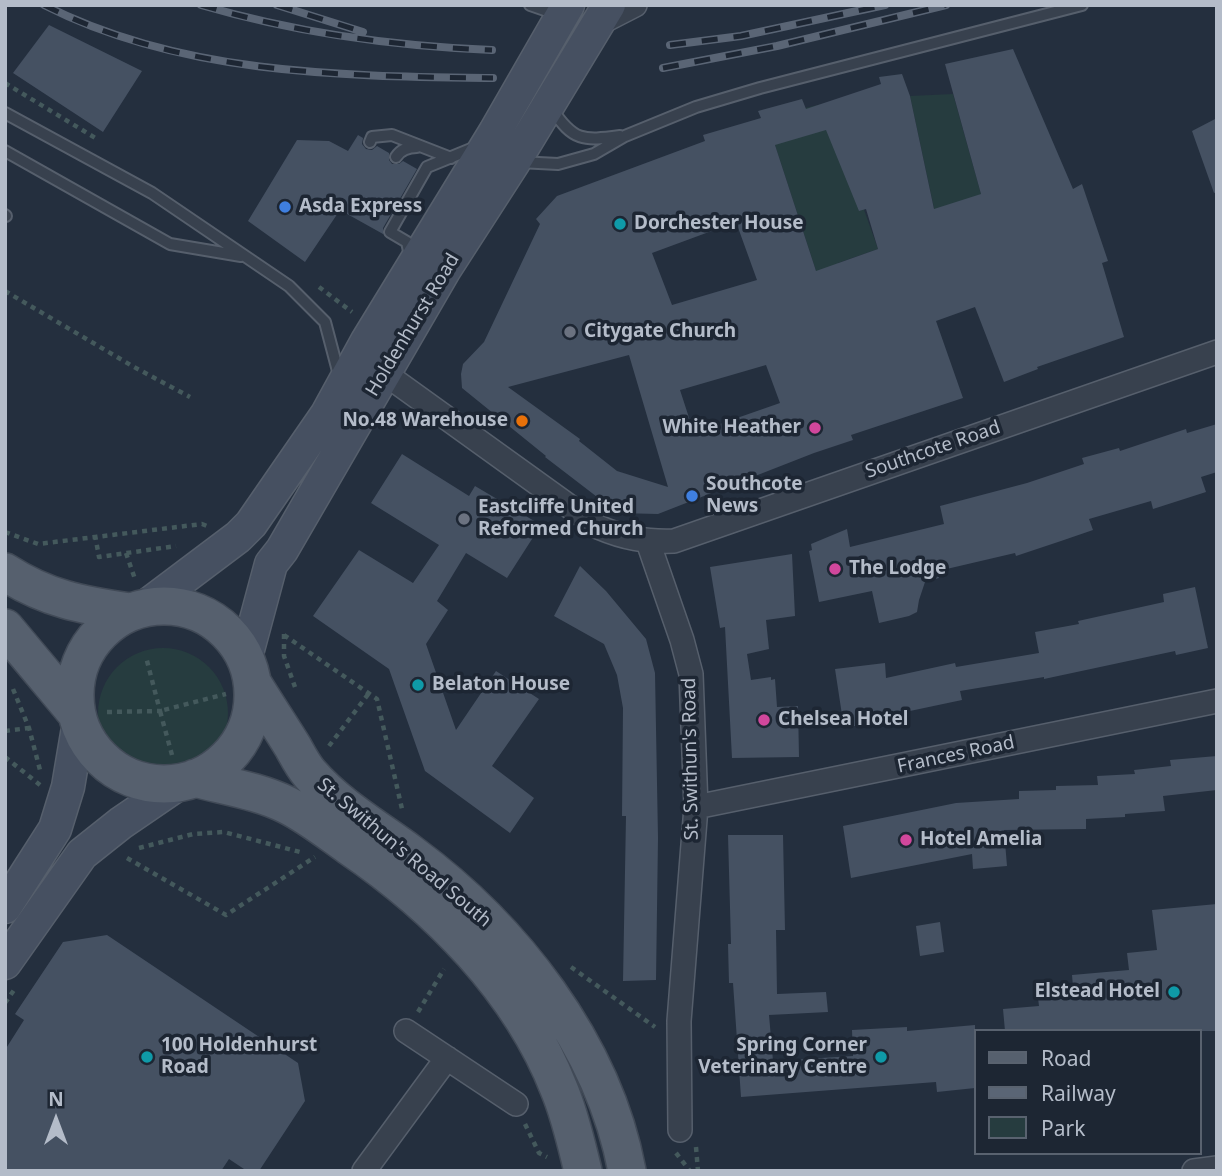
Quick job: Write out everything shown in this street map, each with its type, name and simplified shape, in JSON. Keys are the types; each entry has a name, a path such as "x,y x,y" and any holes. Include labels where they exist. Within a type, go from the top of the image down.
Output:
{"main road":[{"name":"St. Swithun's Road South","path":"5,572 25,585 73,603 137,601 182,607 207,616 229,633 242,678 309,774 361,820 411,853 478,911 523,957 555,1003 586,1057 610,1108 626,1171"},
{"path":"86,716 75,696 78,670 89,646 107,626 137,601"},
{"name":"St. Swithun's Road South","path":"5,628 86,716 86,738 106,762 128,776 153,783 183,773 285,804 368,859 455,932 519,1012 559,1087 570,1119 568,1166"},
{"path":"183,773 220,764 240,742 251,714 242,678"}],"street":[{"path":"604,15 635,5"},
{"name":"Holdenhurst Road","path":"137,601 238,537 251,524 327,414 367,341 495,132 565,11"},
{"name":"Holdenhurst Road","path":"242,678 271,564 282,550 445,269 604,15"},
{"name":"Southcote Road","path":"648,542 674,541 1217,352"},
{"path":"384,373 598,527 623,538 648,542"},
{"name":"St. Swithun's Road","path":"648,542 691,674 696,807 679,1021 680,1130"},
{"name":"Frances Road","path":"696,807 1217,701"},
{"path":"5,907 55,829 86,716"},
{"path":"5,963 82,854 183,773"},
{"path":"406,1031 516,1104"},
{"path":"364,1171 447,1058"},
{"path":"1194,1171 1217,1168"}],"lane":[{"path":"530,5 565,11"},
{"path":"514,162 567,162 594,154 625,136 695,107 1082,5"},
{"path":"548,103 562,124 579,138 593,140 625,136"},
{"path":"5,113 152,193 289,286 325,322 340,373 327,414"},
{"path":"408,273 409,245 388,231 428,167 474,149 495,132"},
{"path":"370,142 372,137 392,135 451,158"},
{"path":"396,157 399,152 409,147 423,148"},
{"path":"5,151 170,244 244,256"}],"path":[{"path":"5,291 190,397"},
{"path":"5,532 37,544 202,524 238,537"},
{"path":"95,535 99,558 126,552 137,601"},
{"path":"291,679 284,656 284,635 377,699 403,812"},
{"path":"146,657 160,711 183,773"},
{"path":"86,716 160,711 242,678"},
{"path":"11,684 29,729 42,780"},
{"path":"326,750 369,693"},
{"path":"5,731 29,729"},
{"path":"5,757 43,787"},
{"path":"224,832 316,857 226,915 127,858 140,847 193,834 224,832"},
{"path":"406,1031 446,966 454,977"},
{"path":"549,1149 568,1166"}],"green space":[{"path":"953,94 981,194 937,222 910,96"},
{"path":"826,103 878,249 838,263 838,266 818,277 775,145 805,108"},
{"path":"163,648 188,653 209,667 223,688 228,713 223,738 209,759 188,773 163,778 138,773 117,759 103,738 98,713 103,688 117,667 138,653"}],"building":[{"path":"49,25 142,71 103,132 13,73"},
{"path":"1013,49 1073,189 1082,184 1108,261 1102,263 1124,337 1037,367 1038,369 1004,382 975,307 936,321 963,398 851,435 853,440 658,514 618,513 462,388 463,364 484,342 540,224 536,219 557,196 705,141 703,135 761,118 758,111 802,99 806,109 881,84 879,77 902,74 910,96 934,209 981,194 945,64","holes":["826,130 859,211 866,209 878,249 816,271 775,145","736,222 757,280 672,305 652,253","629,355 668,487 617,471 579,441 580,439 508,387","766,365 780,403 694,433 680,390"]},
{"path":"1217,118 1217,192 1214,193 1192,131"},
{"path":"358,135 363,138 362,144 366,149 372,150 377,146 389,153 392,164 403,161 417,169 383,228 383,234 340,210 305,262 248,221 297,140 329,141 348,151"},
{"path":"1217,424 1217,472 1201,477 1206,492 1153,509 1151,501 1089,519 1093,530 1016,556 1015,553 938,571 939,578 925,582 917,612 909,616 879,623 872,591 819,602 809,551 812,550 811,544 847,529 850,547 944,524 940,506 1027,483 1084,464 1082,458 1119,448 1120,451 1186,429 1187,433"},
{"name":"Belaton House","path":"402,454 469,496 475,486 541,525 507,578 466,553 437,601 448,610 426,644 456,730 496,671 539,699 492,766 534,798 510,833 425,771 389,669 313,616 359,550 413,583 439,545 371,503"},
{"path":"792,554 795,616 766,620 769,649 747,654 751,680 771,677 771,680 775,679 777,707 798,706 799,757 732,758 725,627 720,628 710,567"},
{"path":"580,566 606,591 646,639 655,673 658,838 656,980 623,981 626,816 622,816 623,708 617,675 604,644 554,616"},
{"path":"1195,587 1208,648 1176,655 1175,651 1044,679 960,691 962,700 844,728 835,669 885,663 886,678 955,663 956,667 1039,653 1035,632 1079,624 1078,621 1164,602 1163,594"},
{"path":"1217,756 1217,790 1163,796 1165,811 1086,819 1086,829 1004,830 1007,866 973,869 972,854 851,878 843,826 956,803 1019,799 1019,791 1056,790 1056,786 1098,785 1097,776 1135,774 1134,770 1171,766 1170,760"},
{"path":"728,835 783,835 785,930 776,930 777,994 826,992 828,1012 769,1015 773,1061 853,1056 852,1030 907,1027 907,1031 975,1025 974,1088 937,1092 936,1082 741,1097 733,983 729,983 728,944 731,944"},
{"name":"Elstead Hotel","path":"1217,904 1217,1031 1005,1029 1003,1009 1039,1006 1037,990 1073,987 1072,975 1129,970 1127,953 1157,950 1152,910"},
{"path":"940,922 944,952 920,956 916,926"},
{"name":"100 Holdenhurst Road","path":"107,935 298,1063 305,1101 259,1171 247,1171 229,1159 221,1171 5,1171 5,1050 24,1020 15,1014 63,942"}],"railway":[{"path":"44,5 97,28 151,46 207,58 263,67 378,76 493,78"},
{"path":"201,5 273,23 345,36 492,50"},
{"path":"277,5 363,32"},
{"path":"670,45 741,36 885,5"},
{"path":"663,68 777,46 946,5"}],"place":[{"name":"Asda Express","path":"285,207"},
{"name":"Dorchester House","path":"620,224"},
{"name":"Citygate Church","path":"570,332"},
{"name":"No.48 Warehouse","path":"522,421"},
{"name":"White Heather","path":"815,428"},
{"name":"Southcote News","path":"692,496"},
{"name":"Eastcliffe United Reformed Church","path":"464,519"},
{"name":"The Lodge","path":"835,569"},
{"name":"Belaton House","path":"418,685"},
{"name":"Chelsea Hotel","path":"764,720"},
{"name":"Hotel Amelia","path":"906,840"},
{"name":"Elstead Hotel","path":"1174,992"},
{"name":"100 Holdenhurst Road","path":"147,1057"},
{"name":"Spring Corner Veterinary Centre","path":"881,1057"}]}
